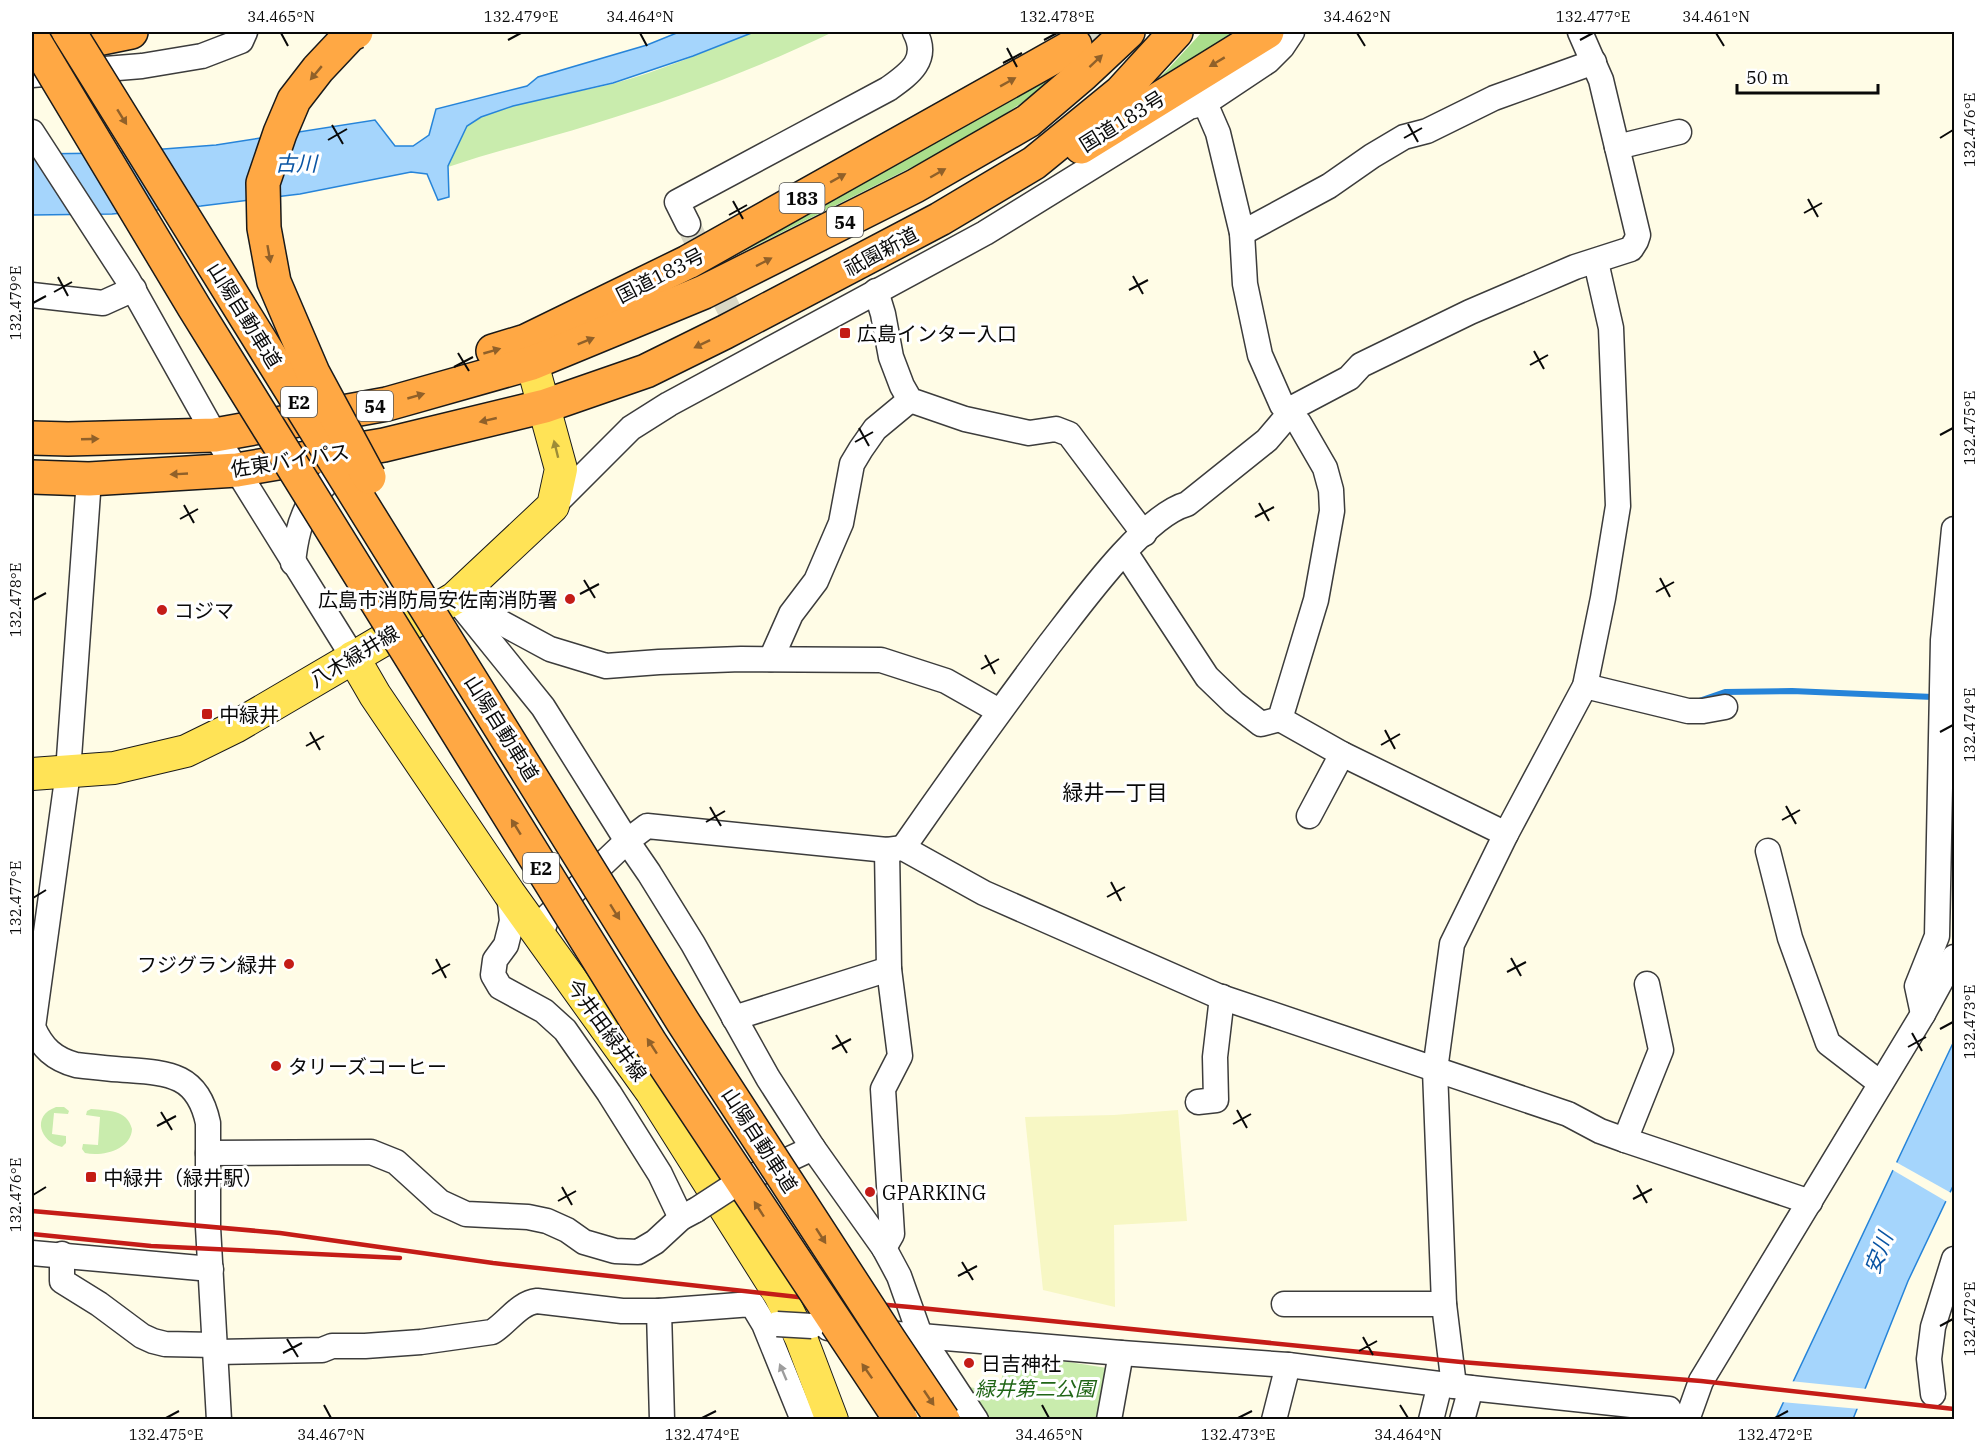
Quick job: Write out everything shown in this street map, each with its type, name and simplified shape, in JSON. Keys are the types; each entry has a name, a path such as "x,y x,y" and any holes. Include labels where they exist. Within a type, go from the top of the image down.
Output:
{"highway":[{"name":"山陽自動車道","path":"69,32 683,1022 943,1419"},
{"path":"32,44 87,41 131,32"},
{"path":"357,32 350,35 318,69 294,100 263,183 264,228 274,282 313,373 529,773"},
{"name":"54","path":"529,352 704,292 915,186 1028,122 1128,32"},
{"name":"祇園新道","path":"545,406 646,371 940,219 1034,162 1121,92 1176,32"},
{"name":"国道183号","path":"940,219 1059,161 1267,32"},
{"name":"山陽自動車道","path":"32,37 194,308 651,1044 901,1419"},
{"name":"国道183号","path":"214,435 529,352 1075,45"},
{"path":"32,64 194,308"},
{"name":"佐東バイパス","path":"32,477 89,479 237,470 384,445 545,406"},
{"name":"佐東バイパス","path":"32,438 68,440 214,435"}],"main road":[{"path":"529,352 561,469 553,506"},
{"name":"八木緑井線","path":"32,774 114,768 186,751 235,728 455,598 553,506"},
{"name":"今井田緑井線","path":"352,657 395,724 651,1091 780,1295 801,1338 832,1419"}],"street":[{"path":"32,75 142,66 202,56 241,41 245,32"},
{"path":"553,506 631,428 748,350 876,291 985,233 1189,107 1205,103 1268,60 1282,47 1292,32"},
{"path":"884,1248 892,1234 883,1089 900,1056 889,969 895,849 1096,584 1125,552 1176,507 1188,504 1267,440 1296,406 1349,378 1361,365 1470,312 1575,267 1631,249 1638,235 1601,80 1580,32"},
{"path":"688,224 677,202 888,89 911,73 920,56 917,36"},
{"path":"1242,233 1329,186 1372,156 1404,138 1427,131 1494,98 1594,62"},
{"path":"1205,103 1218,133 1242,233 1245,284 1260,355 1282,405 1299,423 1325,468 1331,490 1332,510 1316,600 1280,719"},
{"path":"32,132 134,289 214,435 352,657"},
{"path":"1617,147 1679,132"},
{"path":"1462,1419 1455,1386 1444,1304 1435,1070 1452,944 1506,834 1585,686 1604,598 1618,506 1611,328 1596,262"},
{"path":"32,296 103,303 134,289"},
{"path":"876,291 891,357 910,400 965,419 1019,431 1029,433 1056,429 1069,434 1144,534"},
{"path":"771,659 791,614 816,581 841,523 852,464 875,429 910,400"},
{"path":"293,563 296,536 302,513 311,501 334,475 384,445"},
{"path":"89,479 68,772 49,920 32,1027 46,1049 64,1062 154,1072 181,1078 194,1089 205,1108 208,1123 208,1227 219,1419"},
{"path":"1923,1014 1917,986 1937,936 1943,640 1954,530"},
{"path":"1125,552 1207,677 1234,703 1262,724 1280,719 1342,754 1506,834"},
{"path":"455,598 550,649 606,666 771,659 881,660 946,681 999,711"},
{"path":"455,598 543,706 649,873 693,944 768,1078 813,1148 884,1248 899,1276 920,1335 976,1419"},
{"path":"1585,686 1688,711 1725,707"},
{"path":"1309,816 1342,754"},
{"path":"506,945 532,950 536,925 627,841 647,826 895,849 984,893 1222,997 1568,1114 1600,1131 1810,1202"},
{"path":"1768,851 1790,938 1828,1043 1880,1083"},
{"path":"536,925 512,921 506,945 495,960 493,975 500,987 544,1011 565,1030 688,1214"},
{"path":"1687,1419 1701,1381 1923,1014 1954,957"},
{"path":"735,1018 889,969"},
{"path":"1625,1140 1661,1050 1647,984"},
{"path":"1198,1102 1216,1100 1215,1057 1222,997"},
{"path":"208,1153 371,1152 396,1162 440,1202 466,1214 528,1217 547,1221 567,1230 584,1242 615,1251 638,1252 655,1242 688,1214 736,1184 813,1148"},
{"path":"32,1253 211,1269"},
{"path":"62,1254 62,1281 99,1304 142,1336 165,1344 215,1348 322,1350 332,1346 421,1342 492,1332 528,1302 537,1301 622,1311 659,1311 752,1304 770,1324 803,1419"},
{"path":"1933,1394 1929,1359 1933,1327 1954,1259"},
{"path":"1284,1304 1444,1304"},
{"path":"659,1311 662,1419"},
{"path":"770,1324 1288,1365 1669,1409 1665,1419"},
{"path":"1109,1419 1121,1353"},
{"path":"1274,1419 1288,1365"},
{"path":"1431,1419 1455,1386"}],"green space":[{"path":"754,32 833,32 745,71 685,94 448,167 465,129 479,118 514,105 630,79"},
{"path":"1202,32 1241,32 1142,95 1169,68"},
{"path":"1073,63 1044,87 950,148 663,292"},
{"path":"56,1107 64,1107 69,1111 68,1114 54,1113 52,1134 66,1136 66,1143 62,1147 48,1140 41,1128 43,1116"},
{"path":"91,1109 116,1112 126,1118 132,1129 127,1142 107,1153 85,1153 82,1149 83,1144 98,1145 100,1117 86,1115"},
{"path":"1178,1110 1187,1221 1114,1225 1115,1307 1043,1290 1025,1117 1114,1115"},
{"name":"緑井第二公園","path":"1005,1352 1107,1368 1098,1419 982,1419 959,1385 1000,1393"}],"water":[{"name":"古川","path":"679,32 754,32 693,56 613,83 513,106 481,117 467,126 448,166 449,197 438,200 427,174 411,172 300,194 201,206 112,214 32,215 32,154 111,153 216,145 375,120 395,146 413,146 429,135 436,109 527,86 538,77 647,45"},
{"name":"安川","path":"1954,1041 1954,1184 1908,1281 1853,1419 1775,1420"}],"pier":[{"path":"1894,1161 1953,1194 1949,1203 1891,1169"},
{"path":"1790,1381 1868,1389 1860,1409 1781,1402"}],"waterway":[{"path":"1699,701 1725,692 1792,691 1933,697 1934,694"}],"tunnel":[{"path":"1075,45 1103,32"},
{"path":"688,224 744,341"}],"railway":[{"path":"32,1211 280,1233 493,1263 798,1297 1461,1362 1701,1381 1954,1409"},
{"path":"32,1234 151,1246 400,1258"}],"place":[{"name":"広島インター入口","path":"845,333"},
{"name":"広島市消防局安佐南消防署","path":"570,599"},
{"name":"コジマ","path":"162,610"},
{"name":"中緑井","path":"207,714"},
{"name":"フジグラン緑井","path":"289,964"},
{"name":"タリーズコーヒー","path":"276,1066"},
{"name":"中緑井（緑井駅）","path":"91,1177"},
{"name":"GPARKING","path":"870,1192"},
{"name":"日吉神社","path":"969,1363"}],"district":[{"name":"緑井一丁目","path":"1115,792"}]}
